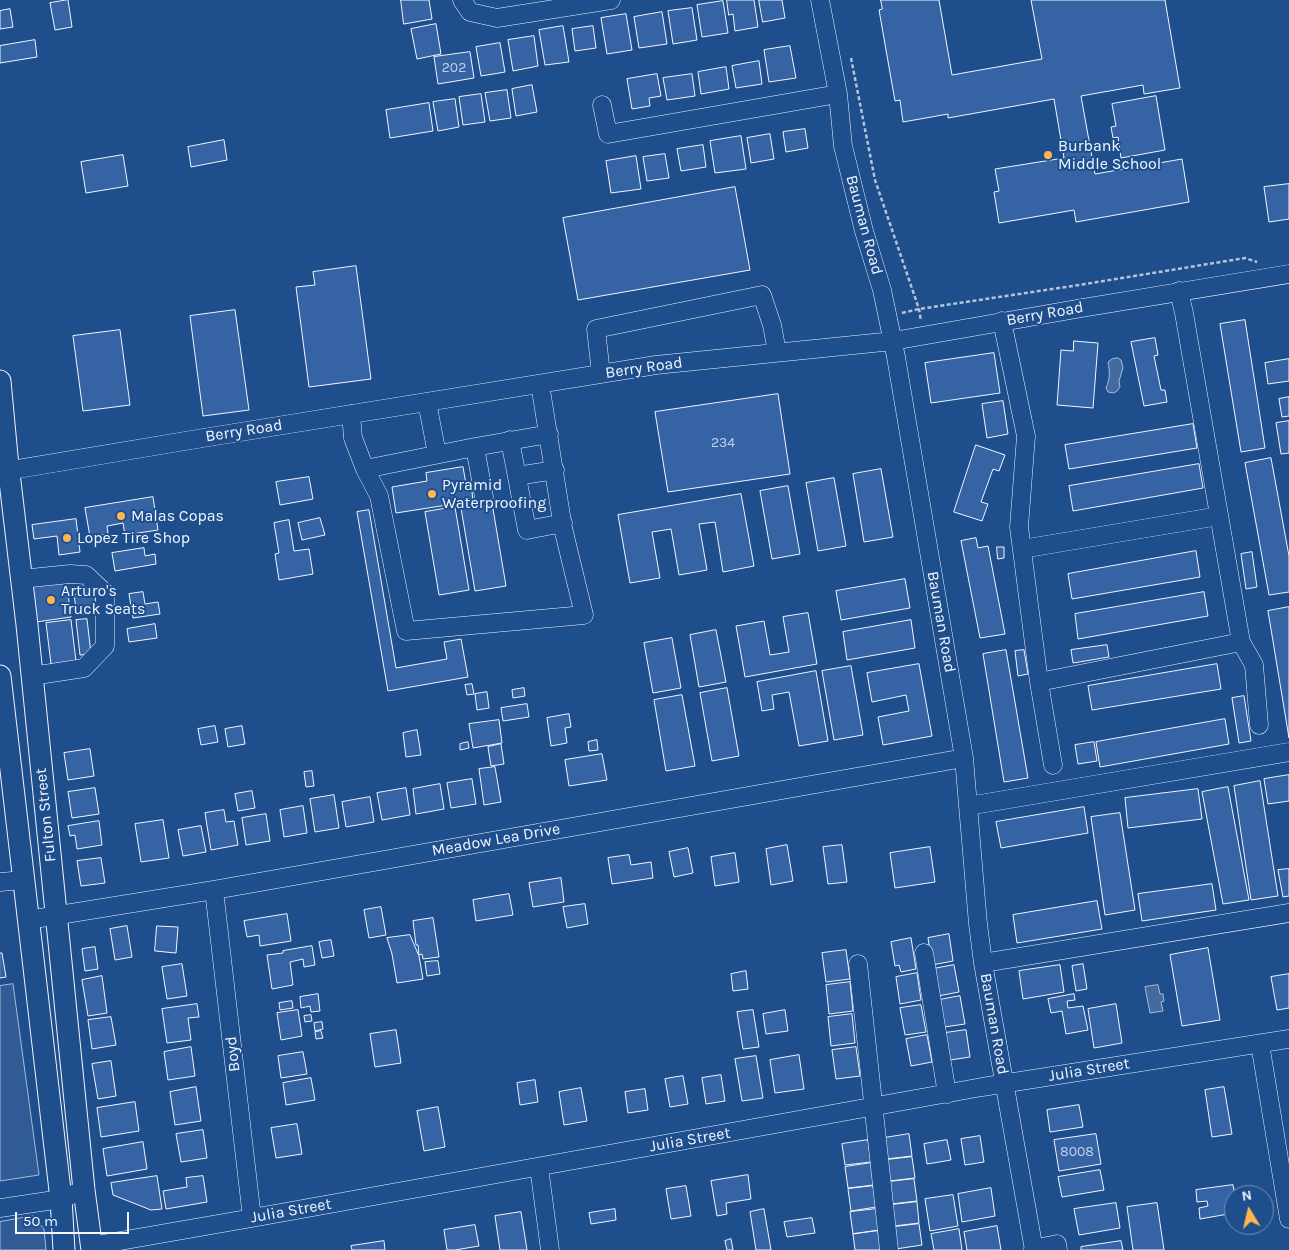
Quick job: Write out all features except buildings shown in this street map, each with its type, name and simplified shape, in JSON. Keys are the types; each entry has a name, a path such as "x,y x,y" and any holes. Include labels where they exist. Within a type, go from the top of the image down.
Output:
{"main road":[{"name":"Fulton Street","path":"0,381 4,472 21,579 32,676 91,1248"},
{"name":"Fulton Street","path":"0,676 61,1199 64,1250"}],"street":[{"path":"466,6 497,18 611,0"},
{"name":"Bauman Road","path":"820,0 838,94 843,146 864,231 882,290 893,341 964,758 983,963 1033,1249"},
{"path":"602,105 608,134 838,94"},
{"name":"Berry Road","path":"4,472 656,365 893,341 1179,291 1289,274"},
{"path":"1179,291 1186,322 1241,642 1254,665 1259,725"},
{"path":"601,374 596,329 762,295 772,325 777,352"},
{"path":"1002,321 1026,436 1019,527 1038,682 1053,765"},
{"path":"351,414 352,438 379,496 406,631 584,615 563,523 540,384"},
{"path":"427,402 437,454"},
{"path":"365,469 549,434"},
{"path":"510,440 527,530 563,523"},
{"path":"475,447 484,497"},
{"path":"517,476 554,470"},
{"path":"1022,549 1219,516"},
{"path":"21,579 86,574 105,593 105,646 84,668 32,676"},
{"path":"1038,682 1241,642"},
{"path":"968,806 1289,752"},
{"name":"Meadow Lea Drive","path":"28,920 214,890 964,758"},
{"path":"0,882 24,880"},
{"name":"Boyd","path":"214,890 252,1218"},
{"path":"983,963 1289,913"},
{"path":"924,953 947,1094"},
{"path":"858,964 889,1250"},
{"name":"Julia Street","path":"91,1248 1004,1084 1289,1039"},
{"path":"1260,1044 1289,1220"},
{"path":"539,1167 550,1250"},
{"path":"0,1208 61,1199 84,1190"},
{"path":"1033,1249 1057,1244 1058,1250"}],"path":[{"path":"851,58 875,180 919,309 922,327"},
{"path":"898,314 919,309 1245,258 1258,262"}],"shaded area":[{"path":"1118,358 1121,360 1123,368 1119,381 1120,387 1114,393 1108,392 1106,388 1109,375 1108,362"},
{"path":"13,984 39,1175 0,1181 0,986"},
{"path":"1158,985 1160,994 1163,994 1164,1001 1161,1002 1163,1011 1150,1013 1145,987"},
{"path":"33,1216 44,1229 46,1250 0,1250 0,1222"}],"place":[{"name":"Burbank Middle School","path":"1048,155"},
{"name":"Pyramid Waterproofing","path":"432,494"},
{"name":"Malas Copas","path":"121,516"},
{"name":"Lopez Tire Shop","path":"67,538"},
{"name":"Arturo's Truck Seats","path":"51,600"}]}
